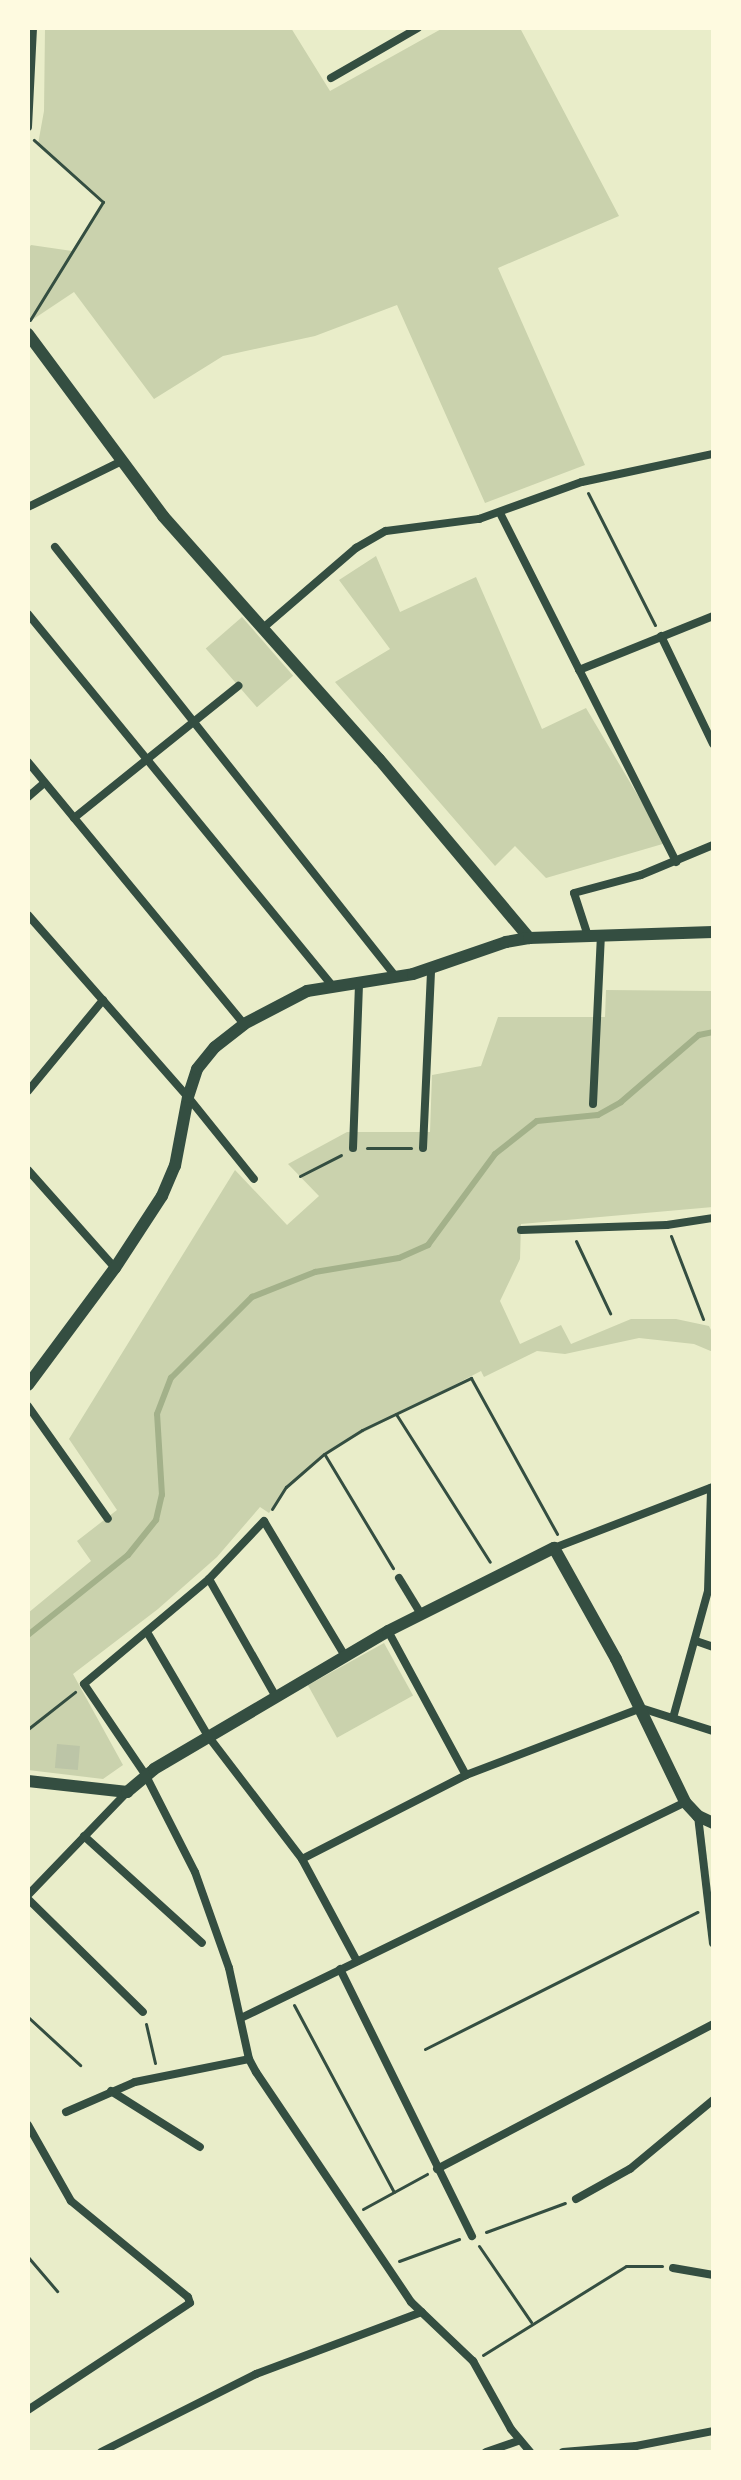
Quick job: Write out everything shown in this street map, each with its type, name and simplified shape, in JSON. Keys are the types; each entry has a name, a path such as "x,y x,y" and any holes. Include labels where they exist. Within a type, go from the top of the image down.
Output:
{"street":[{"path":"28,127 33,28"},
{"path":"331,78 418,28"},
{"path":"28,334 120,462 529,938"},
{"path":"263,628 356,548 386,531 443,526 500,513 582,482 713,454"},
{"path":"28,507 120,462"},
{"path":"500,513 676,862"},
{"path":"55,547 396,977"},
{"path":"28,614 331,984"},
{"path":"579,670 713,616"},
{"path":"661,636 713,744"},
{"path":"74,818 238,686"},
{"path":"28,762 244,1024"},
{"path":"28,797 44,783"},
{"path":"593,1104 594,936 574,893 676,862 713,845"},
{"path":"28,915 188,1097 254,1179"},
{"path":"28,1385 115,1268 170,1182 191,1082 205,1058 244,1024 307,991 331,984 396,977 431,969 489,947 529,938 713,932"},
{"path":"423,1148 431,969"},
{"path":"353,1148 359,981"},
{"path":"28,1091 103,1000"},
{"path":"28,1170 115,1268"},
{"path":"521,1230 667,1225 713,1218"},
{"path":"28,1406 108,1519"},
{"path":"143,2012 28,1897 145,1774 388,1631 498,1575 559,1546 712,1487 710,1590 673,1718"},
{"path":"345,1656 264,1521 209,1579 84,1684 145,1774 195,1872 229,1968 249,2059 400,2287 473,2361 530,2452"},
{"path":"559,1546 685,1802 698,1816 713,1823"},
{"path":"399,1578 421,1614"},
{"path":"209,1579 276,1697"},
{"path":"388,1631 466,1775"},
{"path":"147,1632 208,1736 302,1859 357,1961"},
{"path":"696,1641 713,1647"},
{"path":"302,1859 466,1775 641,1708 713,1731"},
{"path":"28,1781 127,1792"},
{"path":"241,2018 685,1802"},
{"path":"698,1816 711,1905 713,1943"},
{"path":"84,1836 202,1943"},
{"path":"340,1969 472,2236"},
{"path":"437,2169 713,2024"},
{"path":"66,2112 111,2091 158,2076 249,2059"},
{"path":"111,2091 200,2147"},
{"path":"576,2199 630,2169 713,2100"},
{"path":"28,2125 71,2201 188,2297 190,2303 28,2410"},
{"path":"673,2268 713,2275"},
{"path":"101,2452 256,2374 422,2312"},
{"path":"563,2452 636,2446 713,2431"},
{"path":"486,2452 520,2440"}],"path":[{"path":"28,134 103,202 28,322"},
{"path":"582,482 661,636"},
{"path":"667,1225 703,1319"},
{"path":"570,1227 610,1313"},
{"path":"264,1521 286,1487 324,1454 396,1414 471,1378 559,1546"},
{"path":"396,1414 498,1575"},
{"path":"324,1454 399,1578"},
{"path":"28,1729 84,1684"},
{"path":"425,2049 711,1905"},
{"path":"288,1994 394,2192"},
{"path":"143,2012 158,2076"},
{"path":"28,2017 80,2065"},
{"path":"353,2214 437,2169"},
{"path":"472,2236 532,2323"},
{"path":"28,2257 57,2291"},
{"path":"473,2361 626,2266 649,2264 673,2268"}],"green space":[{"path":"45,28 291,28 330,91 443,28 520,28 619,216 498,268 585,465 485,503 397,305 315,336 223,356 154,399 74,292 32,320 28,316 28,249 31,245 72,251 103,202 38,144 44,111"},
{"path":"376,556 400,612 476,577 542,729 586,708 666,843 546,878 515,846 495,866 335,682 390,649 339,580"},
{"path":"242,617 293,676 257,707 206,648"},
{"path":"606,990 713,991 713,1207 521,1224 520,1259 500,1301 520,1344 561,1325 571,1344 631,1319 676,1319 709,1326 713,1334 713,1352 694,1344 639,1338 565,1354 537,1351 484,1377 481,1371 324,1453 288,1485 269,1513 260,1507 217,1557 158,1609 73,1674 123,1765 103,1779 28,1770 28,1613 91,1561 77,1541 117,1510 69,1439 235,1170 287,1225 319,1196 288,1164 347,1132 430,1132 432,1075 481,1066 498,1017 605,1017"},
{"path":"384,1643 413,1695 337,1738 308,1685"}],"building":[{"path":"57,1744 80,1746 78,1770 55,1768"}],"waterway":[{"path":"28,1635 128,1555 156,1520 162,1495 157,1414 171,1378 252,1297 315,1272 399,1258 428,1245 495,1154 537,1121 598,1115 621,1102 699,1035 713,1032"}]}
